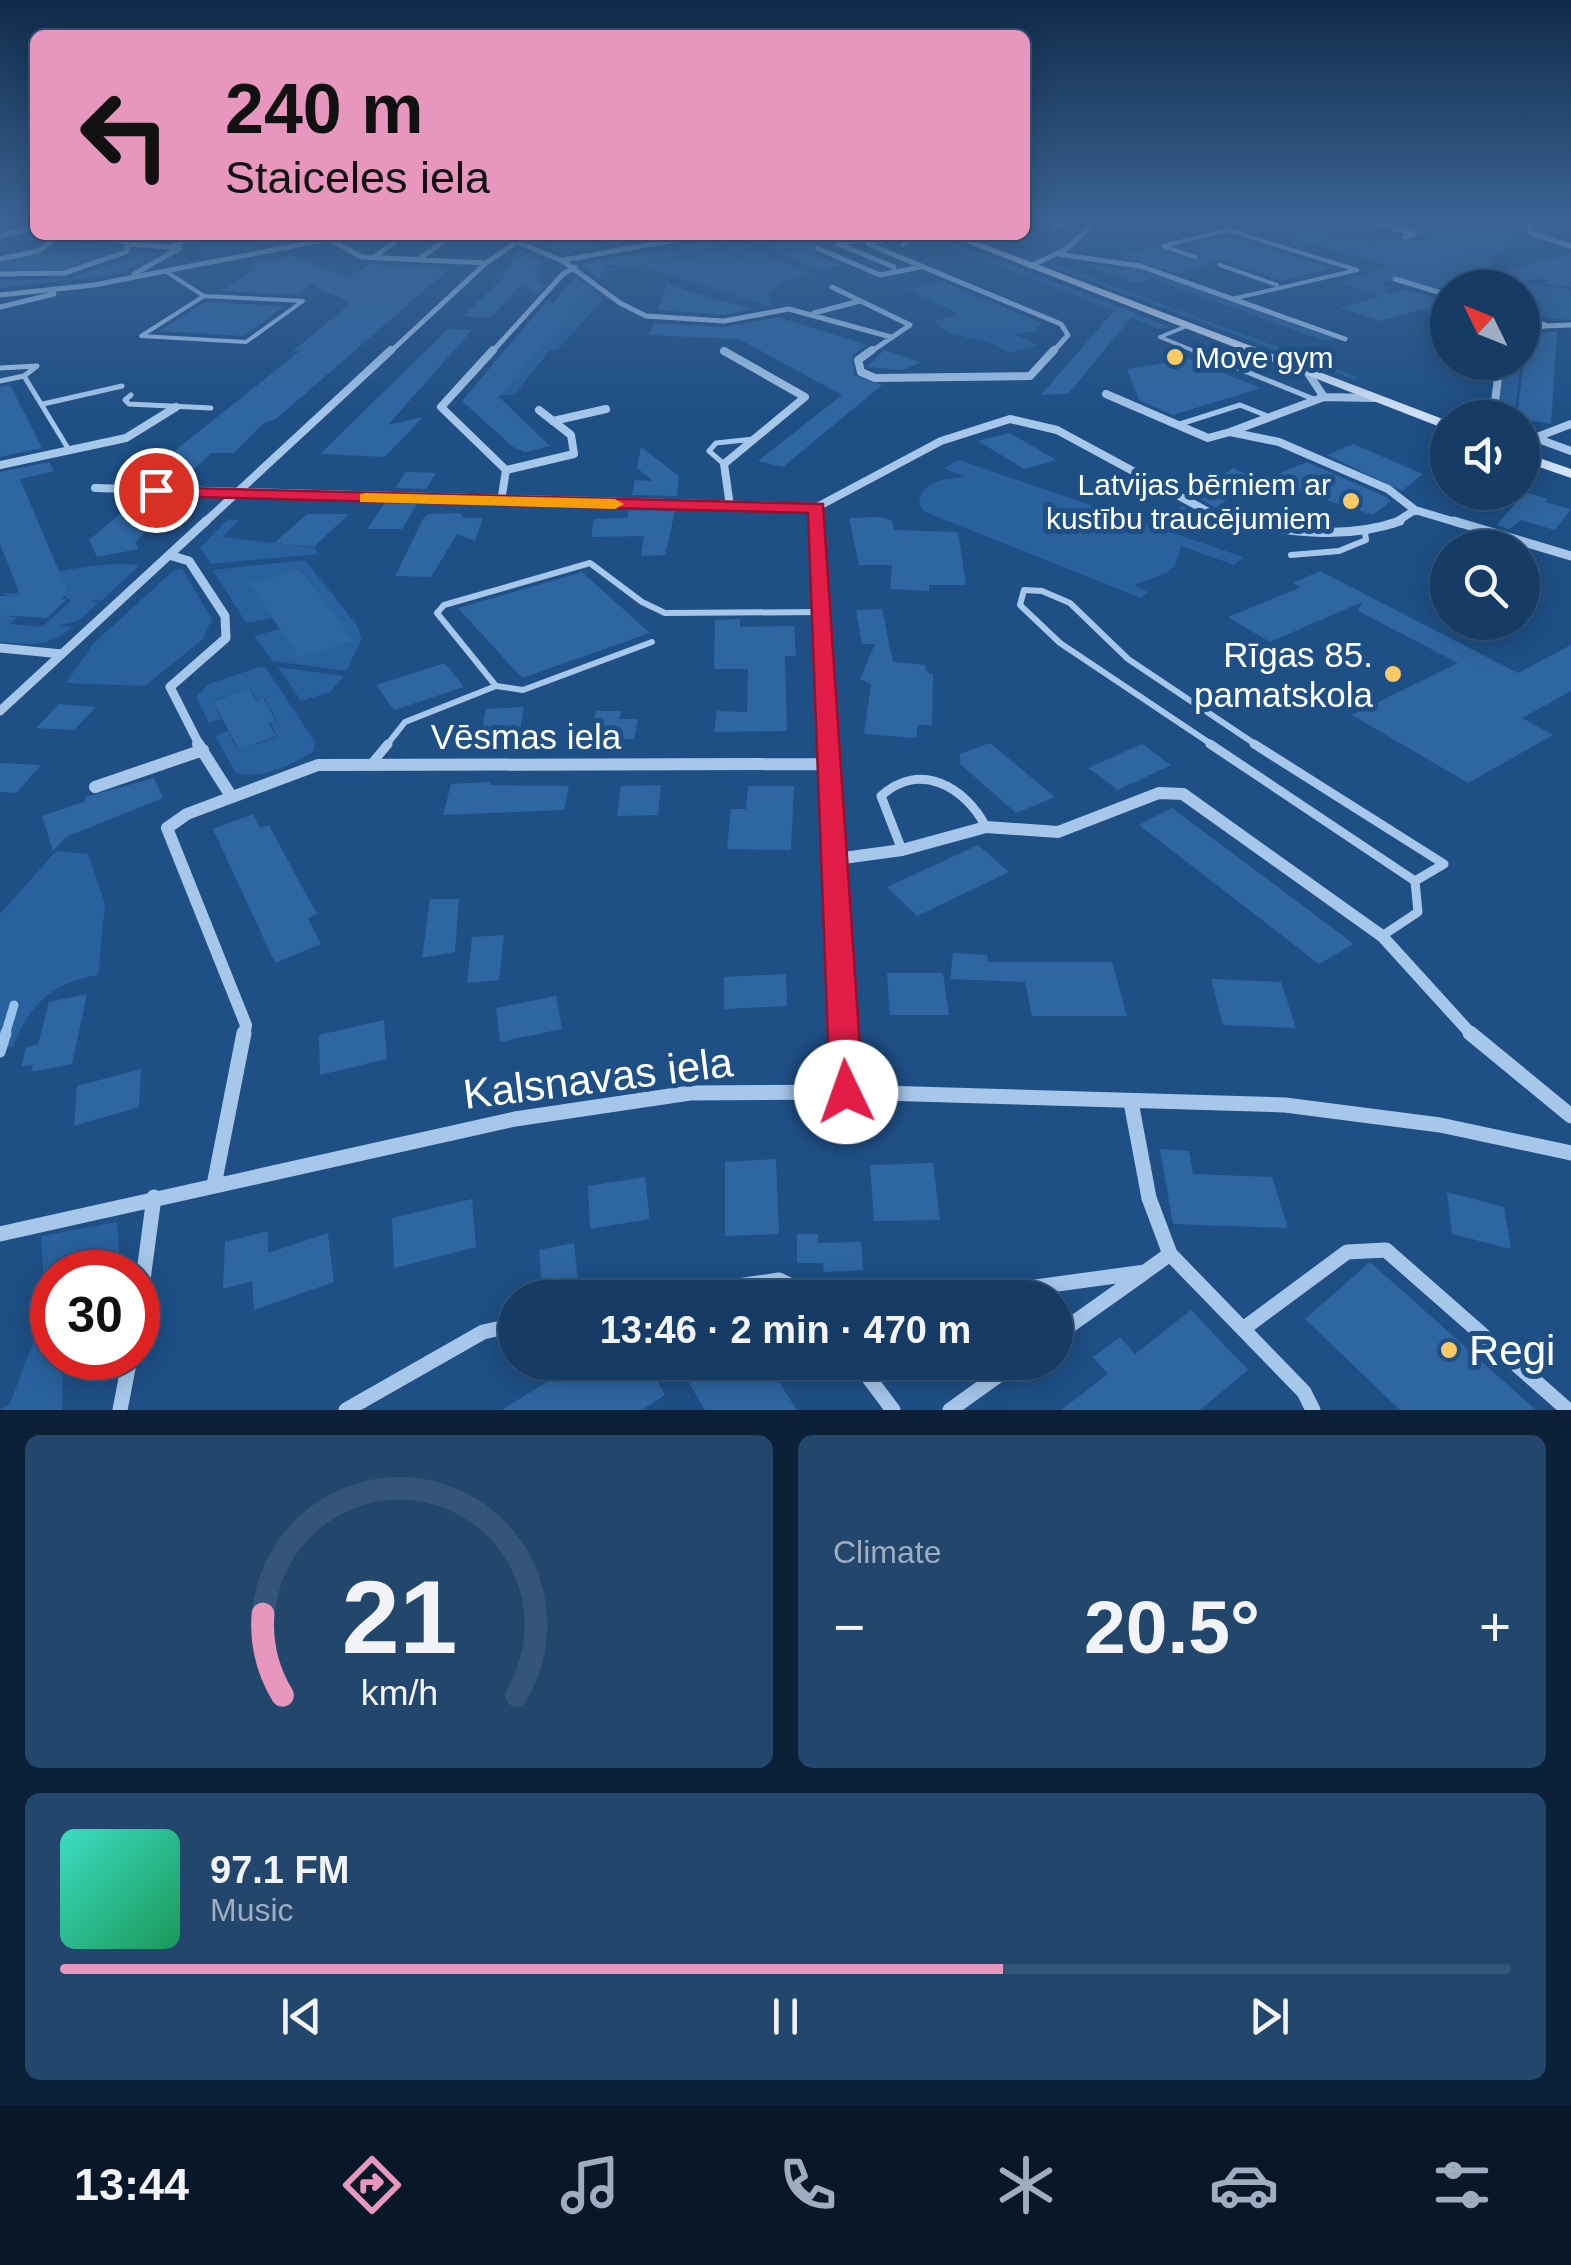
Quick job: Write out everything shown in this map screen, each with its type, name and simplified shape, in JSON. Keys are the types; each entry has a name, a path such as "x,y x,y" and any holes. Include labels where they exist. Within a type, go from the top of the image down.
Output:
{"street":[{"path":"1,294 86,286"},
{"path":"0,306 90,286"},
{"path":"0,711 461,286"},
{"path":"506,470 441,407 551,286"},
{"path":"599,286 634,311 662,319 724,321 788,309 891,337"},
{"path":"832,287 910,326 858,360 861,372 884,379 1022,377 1038,371 1068,335 1061,324 967,286"},
{"path":"1082,286 1430,419"},
{"path":"1195,286 1344,339"},
{"path":"810,314 861,301"},
{"path":"1540,324 1547,326"},
{"path":"1540,328 1571,325"},
{"path":"724,351 805,397 724,464 730,506"},
{"path":"1308,373 1320,398"},
{"path":"1106,394 1208,438 1320,398 1374,398"},
{"path":"0,465 126,438 176,407"},
{"path":"553,422 606,409"},
{"path":"506,470 574,454 571,436 539,410"},
{"path":"95,488 817,508 978,425 1013,419 1053,428 1216,516 1254,526 1365,532 1395,524 1415,510"},
{"path":"1540,436 1571,424"},
{"path":"1230,432 1279,442 1388,489 1415,510 1571,556"},
{"path":"1540,439 1571,451"},
{"path":"1540,463 1571,474"},
{"path":"501,502 506,470"},
{"path":"817,508 846,1092"},
{"path":"169,555 189,561 225,616 226,638 170,687 230,796"},
{"path":"0,648 62,654"},
{"path":"95,786 202,750"},
{"name":"Vēsmas iela","path":"214,1185 246,1025 167,828 186,814 318,765 827,764"},
{"path":"836,859 902,850 986,828 1058,832 1159,793 1183,794 1382,936 1482,1046 1571,1116"},
{"name":"Kalsnavas iela","path":"0,1234 154,1196 515,1119 670,1096 846,1092 1356,1112 1571,1152"},
{"path":"1132,1102 1149,1198 1170,1254 1304,1392 1314,1410"},
{"path":"147,1250 154,1196"},
{"path":"1243,1330 1348,1252 1386,1250 1568,1410"},
{"path":"1073,1323 1170,1254"},
{"path":"1073,1282 1145,1272"},
{"path":"346,1410 483,1332 498,1329"},
{"path":"120,1410 126,1380"},
{"path":"870,1380 893,1410"},
{"path":"950,1410 992,1380"}],"lane":[{"path":"188,286 204,296 303,301 246,342 141,336 204,296"},
{"path":"1232,299 1282,286"},
{"path":"1188,326 1160,337 1320,398"},
{"path":"0,368 36,366 24,376 0,380"},
{"path":"24,376 69,450"},
{"path":"43,404 122,386"},
{"path":"131,395 125,400 129,404 211,408"},
{"path":"1177,425 1240,405 1270,417"},
{"path":"724,464 709,451 716,444 754,439"},
{"path":"1290,555 1354,546 1366,540 1365,532"},
{"path":"496,686 437,613 439,608 585,563 642,602 666,613 821,612"},
{"path":"1048,589 1064,598 1125,656 1444,864 1415,881 1060,643 1020,605 1024,590 1048,589"},
{"path":"373,762 405,722 496,686 524,690 652,642"},
{"path":"902,850 880,796 904,780 928,778 957,790 979,808 986,828"},
{"path":"1382,936 1418,912 1415,881"}],"shaded area":[{"path":"591,286 604,299 557,350 550,350 514,395 496,395"},
{"path":"705,286 776,286 768,292 773,307"},
{"path":"952,286 1041,323 1037,331 1013,334 1038,345 1008,353 990,343 949,332 934,321 960,314 906,289"},
{"path":"1050,286 1065,286 1170,327 1159,329"},
{"path":"1103,286 1113,286 1355,376 1358,381"},
{"path":"1171,286 1188,286 1334,338 1325,341"},
{"path":"1347,286 1392,288 1385,292 1430,307 1430,313"},
{"path":"1540,286 1571,290 1571,320 1540,317"},
{"path":"1502,380 1519,380 1516,400 1500,400"},
{"path":"959,460 1243,557 1234,565 1181,546 1176,564 1167,573 1134,585 1148,592 1141,598 925,512 919,503 930,485 964,477 944,468"},
{"path":"228,519 239,520 222,537 315,548 319,554 211,564 200,548"},
{"path":"305,560 356,624 362,639 346,671 272,661 254,636 280,629 299,658 354,641 301,569 250,583 273,618 246,623 213,570"},
{"path":"140,565 101,601 89,600 98,603 78,621 60,625 72,627 55,639 38,644 0,642 0,608 12,597 0,593 18,593 44,577 76,568","holes":["65,596 71,601 42,627 10,624 17,617 7,617"]},
{"path":"182,569 212,619 203,639 145,686 66,683 93,644 174,570"},
{"path":"278,667 344,676 330,692 301,701"},
{"path":"266,668 315,742 313,752 286,766 246,775 236,773 215,736 228,731 238,750 277,737 271,724 277,721 264,698 256,700 250,689 213,700 221,719 209,723 196,697 209,684"},
{"path":"56,851 88,854 105,904 98,975 55,990 35,1007 13,1046 0,1050 0,914"},
{"path":"117,1222 119,1250 42,1250 41,1236"},
{"path":"30,1351 30,1380 63,1380 62,1410 0,1410 10,1403"}],"building":[{"path":"229,286 310,286 298,295 221,291"},
{"path":"313,286 429,286 276,419 264,423 234,453 211,453 181,482 138,480 300,351 293,351 351,303"},
{"path":"495,286 520,286 490,318 463,316"},
{"path":"526,286 542,286 536,295"},
{"path":"568,286 590,288 499,397 550,446 525,452 513,447 462,401 549,298 552,304"},
{"path":"666,286 752,309 724,315 658,310"},
{"path":"1405,289 1430,297 1430,307 1380,321 1340,308"},
{"path":"206,302 284,306 244,336 159,331"},
{"path":"1118,306 1135,313 1068,394 1041,395"},
{"path":"778,317 866,345 852,356 854,375 882,385 783,467 758,461 842,395 739,339 649,335 654,323 724,327"},
{"path":"448,329 472,330 388,425 423,417 385,457 320,454"},
{"path":"1557,332 1551,424 1540,422 1540,400 1519,400 1521,380 1540,380 1540,334"},
{"path":"884,350 921,362 903,370 867,367"},
{"path":"1171,352 1261,388 1173,415 1139,400 1127,369 1172,362"},
{"path":"10,385 42,448 0,457 0,387"},
{"path":"1010,433 1056,460 1024,469 978,441"},
{"path":"1353,444 1423,474 1402,491 1327,455"},
{"path":"641,447 679,476 677,496 632,495 635,480 653,481 637,468"},
{"path":"49,462 54,471 20,479 68,593 61,599 67,599 47,618 0,615 0,596 21,597 0,544 0,472"},
{"path":"1307,462 1391,501 1373,515 1264,480"},
{"path":"1233,468 1265,483 1235,494 1216,508 1195,496"},
{"path":"406,472 436,473 426,489 395,488"},
{"path":"1540,497 1548,499 1544,502 1571,509 1555,530 1521,520 1509,529 1497,525 1510,510 1540,510"},
{"path":"385,503 417,504 402,529 367,529"},
{"path":"132,504 174,507 135,542 139,549 97,557 89,540"},
{"path":"1182,506 1203,518 1178,531 1161,521"},
{"path":"629,510 675,511 665,555 641,556 644,536 591,537 594,519 627,518"},
{"path":"460,513 465,518 483,518 475,541 457,534 431,577 395,576 428,514"},
{"path":"307,514 349,514 314,547 274,543"},
{"path":"880,517 892,521 894,530 958,532 966,585 929,585 929,591 890,589 892,565 859,565 849,518"},
{"path":"300,569 354,641 299,658 249,583"},
{"path":"1320,571 1430,628 1430,640 1454,640 1518,673 1571,645 1571,691 1522,718 1553,735 1468,783 1352,715 1458,663 1358,611 1362,602 1270,642 1228,617 1301,587 1293,583"},
{"path":"582,572 650,633 522,678 458,608"},
{"path":"882,609 893,662 925,665 927,673 933,674 932,725 918,725 916,738 864,734 871,684 860,679 875,644 862,644 856,610"},
{"path":"740,619 740,627 794,626 796,656 785,656 787,731 714,732 717,711 747,712 748,669 714,669 715,620"},
{"path":"445,663 464,687 394,710 376,685"},
{"path":"249,689 256,701 263,698 276,721 269,724 276,736 239,750 213,701"},
{"path":"59,704 96,707 74,730 36,728"},
{"path":"524,707 519,737 480,739 486,709"},
{"path":"596,711 621,711 619,719 638,719 634,739 589,739"},
{"path":"990,743 1055,797 1016,813 960,764 960,754"},
{"path":"1142,744 1171,765 1118,790 1088,768"},
{"path":"0,763 41,765 16,793 0,792"},
{"path":"154,778 163,798 66,837 53,851 42,816 86,801 85,797"},
{"path":"451,784 569,786 564,810 443,815"},
{"path":"661,785 658,815 617,816 621,786"},
{"path":"748,786 794,786 791,850 727,849 731,809 746,809"},
{"path":"1172,808 1354,944 1319,964 1139,825"},
{"path":"253,814 260,828 269,825 317,914 308,918 321,944 275,963 213,829"},
{"path":"978,845 1009,872 917,916 887,887"},
{"path":"430,899 459,899 455,952 422,958"},
{"path":"504,935 499,980 467,983 472,937"},
{"path":"953,953 987,955 988,962 1112,962 1127,1016 1032,1016 1025,982 950,979"},
{"path":"887,973 943,973 949,1015 890,1015"},
{"path":"786,974 787,1006 724,1009 724,977"},
{"path":"1211,979 1281,982 1296,1028 1223,1025"},
{"path":"87,994 72,1064 31,1072 33,1064 21,1067 26,1047 38,1044 49,1002"},
{"path":"556,996 562,1029 500,1042 496,1008"},
{"path":"384,1020 387,1059 320,1075 319,1035"},
{"path":"141,1069 139,1107 74,1126 77,1086"},
{"path":"1160,1149 1189,1151 1193,1174 1272,1177 1288,1228 1173,1224"},
{"path":"776,1159 779,1234 725,1236 725,1162"},
{"path":"933,1163 940,1220 874,1221 870,1165"},
{"path":"645,1177 650,1219 590,1229 588,1186"},
{"path":"1447,1192 1504,1207 1511,1249 1452,1234"},
{"path":"472,1199 476,1247 394,1268 392,1218"},
{"path":"268,1231 268,1253 328,1233 334,1282 254,1310 252,1281 223,1289 225,1242"},
{"path":"797,1234 818,1234 818,1243 861,1242 863,1270 824,1272 823,1263 797,1263"},
{"path":"574,1243 578,1280 541,1280 539,1250"},
{"path":"1370,1262 1536,1410 1400,1410 1305,1319"},
{"path":"1191,1310 1248,1370 1200,1410 1061,1410 1108,1374 1093,1357 1120,1337 1135,1354"},
{"path":"550,1380 656,1380 665,1395 642,1410 502,1410"},
{"path":"687,1380 778,1380 797,1410 705,1410"}],"waterway":[{"path":"5,1035 14,1005"},
{"path":"0,1052 6,1033"}],"slow traffic":[{"path":"366,498 615,504"}],"place":[{"name":"Move gym","path":"1175,357"},
{"name":"Latvijas bērniem ar kustību traucējumiem","path":"1351,501"},
{"name":"Rīgas 85. pamatskola","path":"1393,674"},
{"name":"Regi","path":"1449,1350"}],"route":[{"path":"156,490 817,508 846,1092"}]}
